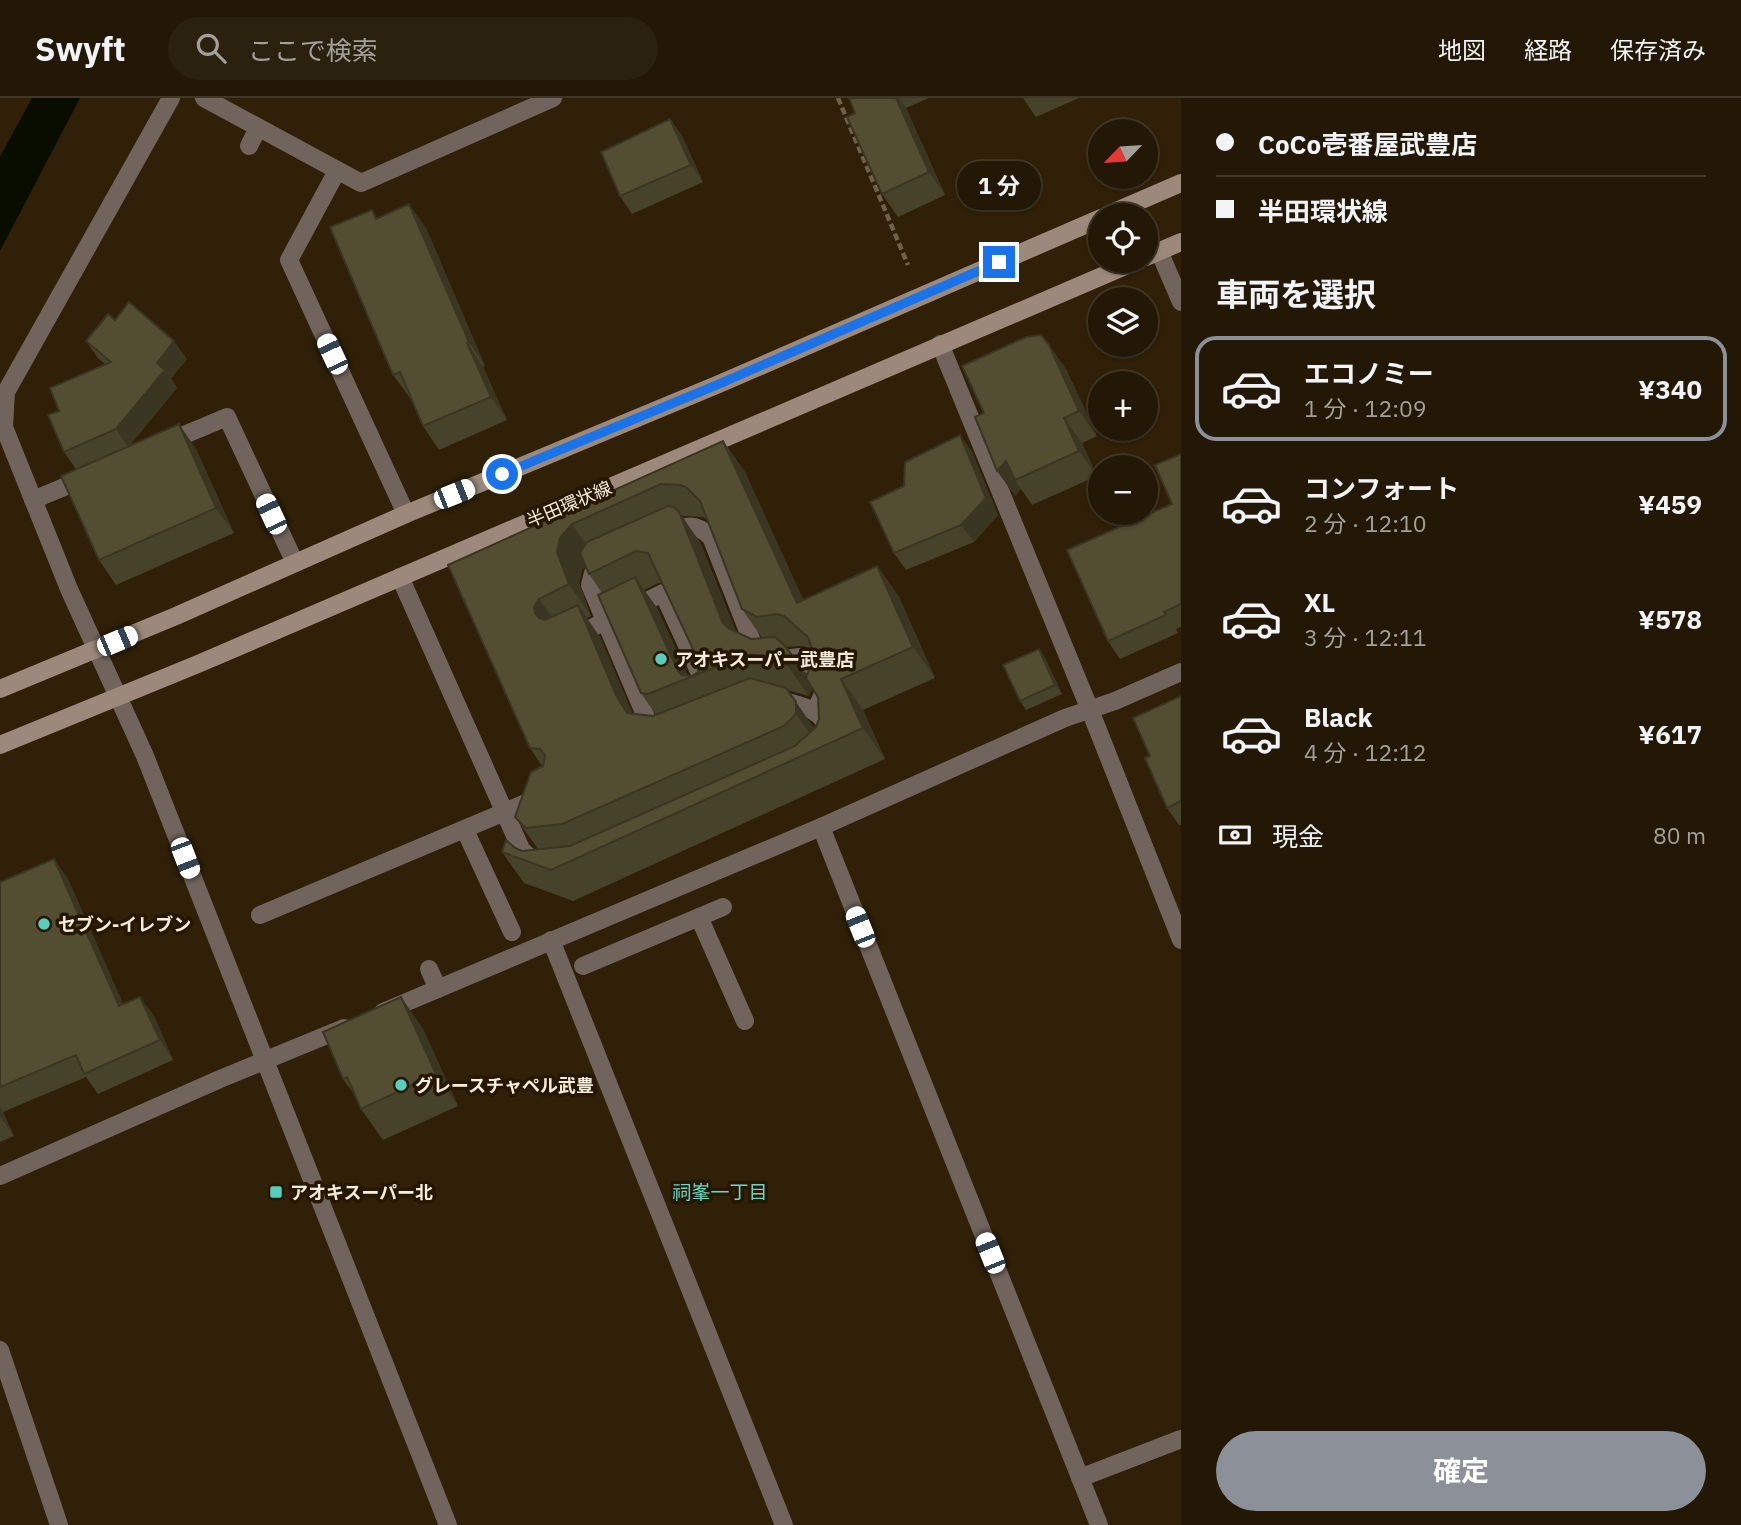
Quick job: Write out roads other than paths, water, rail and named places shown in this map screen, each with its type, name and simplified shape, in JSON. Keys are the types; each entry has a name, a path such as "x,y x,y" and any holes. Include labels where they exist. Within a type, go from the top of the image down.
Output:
{"main road":[{"path":"1135,203 1181,183"},
{"path":"0,689 97,650 406,514 732,379 1088,224"},
{"path":"1158,252 1181,242"},
{"name":"半田環状線","path":"0,744 400,577 1109,273"}],"street":[{"path":"171,98 6,392 4,427 97,650 150,768 448,1525"},
{"path":"204,98 360,183 534,102 553,98"},
{"path":"249,146 258,128"},
{"path":"337,171 289,260 406,514"},
{"path":"1158,263 1181,302"},
{"path":"940,344 1181,940"},
{"path":"149,450 227,417 295,563"},
{"path":"33,500 101,471"},
{"path":"651,542 688,526 701,528 710,537 755,649 777,660 800,657 818,672 826,684 825,693 815,710"},
{"path":"626,553 602,564 593,573 590,586 648,722 656,735 671,737"},
{"path":"400,577 521,849 544,871 552,870"},
{"path":"567,640 663,593 710,697"},
{"path":"0,1175 821,827 1065,719 1181,672"},
{"path":"760,702 772,698 815,710 829,730 830,750"},
{"path":"260,915 556,790"},
{"path":"821,827 1099,1525"},
{"path":"465,830 512,932"},
{"path":"583,966 723,907"},
{"path":"699,917 745,1021"},
{"path":"551,940 784,1525"},
{"path":"429,969 438,989"},
{"path":"0,1350 59,1525"},
{"path":"1080,1478 1181,1439"}],"place":[{"name":"アオキスーパー武豊店","path":"661,659"},
{"name":"セブン-イレブン","path":"44,924"},
{"name":"グレースチャペル武豊","path":"401,1085"},
{"name":"アオキスーパー北","path":"276,1192"}],"district":[{"name":"祠峯一丁目","path":"720,1192"}]}
